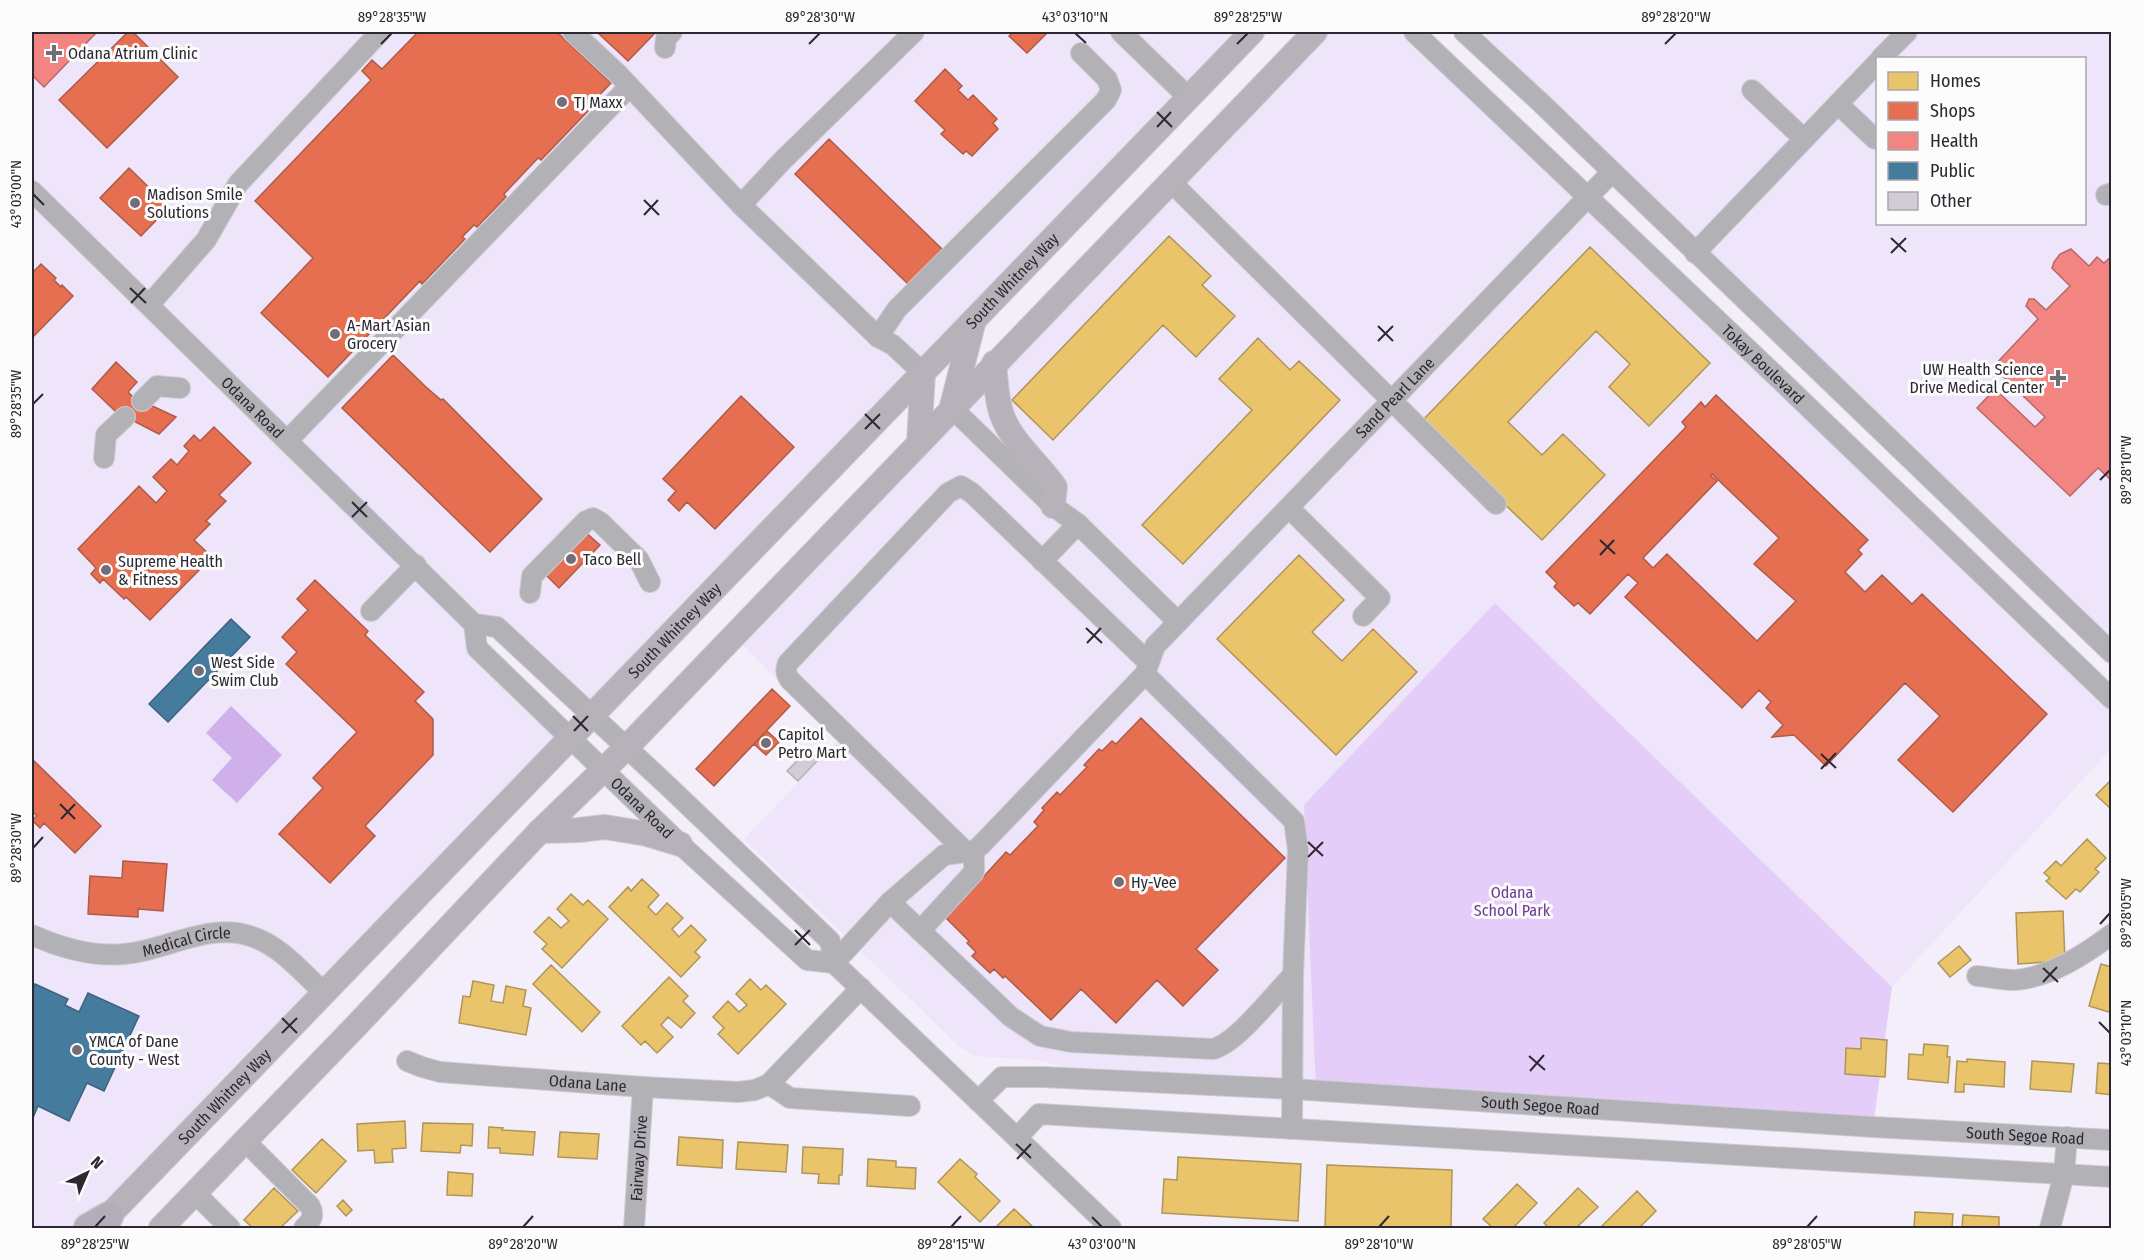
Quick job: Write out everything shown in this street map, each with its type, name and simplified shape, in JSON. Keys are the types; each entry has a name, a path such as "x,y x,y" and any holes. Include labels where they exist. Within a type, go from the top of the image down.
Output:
{"main road":[{"name":"South Whitney Way","path":"98,1224 325,994 1252,32"},
{"path":"161,1228 540,831 626,748 1315,32"},
{"path":"952,408 974,320"},
{"path":"994,363 998,403 1002,417 1011,432 1044,470 1055,487 1053,506"},
{"path":"920,442 922,372"},
{"path":"540,831 605,827 647,834 680,844"}],"street":[{"path":"149,305 206,240 238,184 380,32"},
{"path":"573,32 629,87 741,205 878,337 893,345 922,372"},
{"path":"741,205 782,161 914,32"},
{"path":"1121,32 1188,97"},
{"name":"Tokay Boulevard","path":"1414,32 2112,699"},
{"name":"Tokay Boulevard","path":"1464,32 2112,653"},
{"path":"1882,57 1907,32"},
{"path":"878,337 897,309 1106,100 1112,90 1107,79 1081,53"},
{"path":"1695,253 1876,64"},
{"path":"288,440 629,87"},
{"path":"1752,90 1804,139"},
{"path":"1838,104 1875,139"},
{"name":"Sand Pearl Lane","path":"970,851 1013,814 1146,668 1155,646 1612,172"},
{"path":"1172,182 1496,504"},
{"name":"Odana Road","path":"32,191 416,565 474,624 477,648 680,844 807,960 834,963 1111,1228"},
{"path":"142,401 157,386 180,388"},
{"path":"952,408 1053,506 1078,524 1178,622"},
{"path":"104,458 106,435 125,417"},
{"path":"920,931 974,872 970,851 790,680 786,675 786,668 788,663 954,488 961,486 972,493 1042,561 1294,821 1298,850 1293,975 1292,1130"},
{"path":"1289,508 1380,598 1364,616"},
{"path":"530,593 532,576 586,521 593,518 639,560 650,582"},
{"path":"1042,561 1078,524"},
{"path":"371,611 416,565"},
{"name":"Odana Road","path":"474,624 497,627 592,715 830,941 834,963"},
{"path":"834,963 890,902 944,855 970,851"},
{"path":"890,902 1011,1017 1040,1036 1065,1041 1213,1049 1221,1047 1233,1038 1293,975"},
{"name":"Medical Circle","path":"32,935 54,945 81,952 124,954 217,933 239,933 263,941 282,952 325,994"},
{"path":"1977,976 2015,980 2037,975 2061,966 2089,951 2112,934"},
{"path":"861,988 769,1084 790,1098 910,1106"},
{"name":"Odana Lane","path":"408,1061 440,1072 643,1088 738,1092 755,1090 769,1084"},
{"name":"South Segoe Road","path":"978,1101 1002,1077 1011,1076 1292,1089 1873,1127 2112,1140"},
{"name":"Fairway Drive","path":"634,1228 643,1088"},
{"path":"1017,1138 1039,1114 2112,1178"},
{"path":"2050,1228 2064,1174 2067,1137"},
{"path":"245,1141 310,1206 313,1215 311,1222 304,1228"},
{"path":"195,1193 230,1228"}],"shaded area":[{"path":"32,32 1252,32 592,715 497,627 474,624 477,648 570,738 97,1228 32,1228"},
{"path":"1315,32 1414,32 2111,699 2111,749 1892,987 1495,603 1316,1092 1128,1082 1037,1060 976,1056 961,1048 744,839 838,741 730,633"},
{"path":"1464,32 2111,32 2111,653"},
{"path":"231,706 282,755 237,803 212,780 232,758 206,733"}],"green space":[{"name":"Odana School Park","path":"1495,603 1892,987 1873,1127 1316,1092 1304,805"}],"building: Homes":[{"path":"1169,236 1211,276 1202,285 1235,316 1196,357 1163,325 1053,440 1012,400"},
{"path":"1590,247 1710,363 1649,426 1609,387 1630,364 1596,331 1508,422 1542,455 1563,434 1605,475 1542,540 1420,423"},
{"path":"1258,338 1290,370 1299,361 1340,400 1183,564 1142,525 1252,410 1219,379"},
{"path":"1299,555 1344,600 1312,632 1342,661 1373,629 1417,672 1336,755 1217,639"},
{"path":"2112,779 2112,810 2096,795"},
{"path":"2087,839 2106,858 2095,869 2099,872 2080,892 2076,889 2066,899 2046,881 2050,878 2044,873 2056,861 2061,866"},
{"path":"642,879 659,895 648,907 656,915 667,903 683,918 672,929 679,937 691,925 706,940 695,952 700,957 681,977 609,907 628,887 631,891"},
{"path":"571,894 583,905 588,900 608,919 562,968 542,949 547,944 534,932 549,917 561,928 569,921 557,909"},
{"path":"2063,911 2065,961 2018,964 2016,913"},
{"path":"1959,946 1971,960 1950,977 1938,963"},
{"path":"2101,964 2112,967 2112,1013 2089,1006"},
{"path":"551,965 600,1012 582,1032 533,984"},
{"path":"669,977 688,996 683,1001 695,1013 681,1028 668,1017 661,1025 673,1037 657,1053 645,1041 641,1045 622,1026"},
{"path":"750,979 761,990 766,985 786,1004 738,1054 718,1034 724,1028 713,1017 728,1001 739,1012 747,1005 736,994"},
{"path":"473,981 494,985 491,1001 503,1003 506,986 526,990 523,1006 531,1008 526,1035 459,1023 463,996 470,997"},
{"path":"1861,1038 1887,1040 1885,1077 1845,1074 1846,1048 1861,1049"},
{"path":"1924,1044 1948,1046 1947,1057 1950,1057 1948,1083 1908,1079 1909,1054 1923,1055"},
{"path":"1967,1059 2005,1062 2004,1087 1964,1084 1964,1092 1955,1092 1957,1061 1967,1062"},
{"path":"2032,1061 2074,1064 2071,1092 2030,1089"},
{"path":"2098,1063 2112,1064 2112,1095 2096,1093"},
{"path":"405,1121 406,1148 392,1149 393,1162 375,1163 374,1150 358,1151 357,1124"},
{"path":"423,1123 473,1124 472,1146 461,1145 460,1153 421,1151"},
{"path":"489,1127 535,1132 533,1155 500,1153 500,1148 488,1148"},
{"path":"560,1132 599,1134 597,1159 558,1157"},
{"path":"679,1137 723,1140 722,1168 677,1165"},
{"path":"322,1139 346,1161 316,1193 292,1170"},
{"path":"738,1142 788,1145 786,1172 736,1169"},
{"path":"803,1147 843,1149 842,1175 839,1175 839,1184 818,1183 819,1174 802,1173"},
{"path":"1178,1157 1301,1164 1298,1221 1162,1213 1164,1179 1177,1180"},
{"path":"868,1159 896,1161 896,1167 916,1168 915,1189 867,1186"},
{"path":"960,1159 977,1174 975,1177 1000,1201 980,1222 938,1182"},
{"path":"1327,1165 1452,1170 1451,1228 1325,1227"},
{"path":"448,1172 473,1174 472,1196 447,1195"},
{"path":"1517,1184 1537,1203 1513,1228 1493,1228 1483,1219"},
{"path":"274,1188 298,1211 280,1228 253,1228 244,1220"},
{"path":"1578,1188 1598,1207 1576,1228 1549,1228 1544,1223"},
{"path":"1637,1191 1656,1211 1639,1228 1604,1228 1602,1226"},
{"path":"343,1200 352,1210 346,1216 337,1206"},
{"path":"1014,1209 1034,1228 995,1228"},
{"path":"1915,1212 1953,1214 1952,1228 1914,1228"},
{"path":"1963,1215 1999,1217 1999,1228 1962,1228"}],"building: Shops":[{"path":"128,32 133,32 178,77 107,148 59,100"},
{"path":"418,32 557,32 611,83 586,109 588,111 541,160 538,158 504,194 506,197 477,227 474,225 462,237 465,239 422,284 420,281 328,377 261,313 313,258 255,201 371,80 362,71 372,60 382,69"},
{"path":"597,32 656,32 628,61"},
{"path":"1014,32 1048,32 1027,53 1009,36"},
{"path":"945,69 962,86 958,90 968,100 973,95 997,119 993,123 998,129 972,156 966,151 963,154 941,134 945,130 915,101"},
{"path":"829,139 942,249 908,284 795,174"},
{"name":"Madison Smile Solutions","path":"129,168 169,207 141,236 100,198"},
{"path":"41,264 56,278 54,280 61,287 62,285 73,296 33,337 32,273"},
{"path":"393,355 426,387 441,400 443,399 542,499 490,552 342,408"},
{"path":"116,362 137,382 128,392 133,397 176,417 159,434 116,412 92,389"},
{"path":"1716,395 1868,540 1858,550 1862,554 1845,572 1865,592 1882,575 1912,604 1922,594 2047,714 1953,812 1898,760 1940,716 1905,683 1826,766 1794,735 1772,737 1783,725 1766,708 1771,702 1759,690 1742,708 1625,597 1638,583 1628,574 1590,614 1578,603 1574,606 1554,587 1557,583 1546,572 1686,427 1682,422 1701,402 1705,407","holes":["1712,474 1779,538 1754,564 1796,601 1757,641 1667,554 1653,568 1643,558 1717,481 1711,476"]},
{"path":"741,396 794,447 715,529 687,502 679,511 668,500 676,491 663,479"},
{"path":"214,427 251,463 219,495 226,501 206,521 210,524 194,540 212,557 150,620 103,579 100,583 91,574 96,568 78,549 139,486 156,503 167,491 153,477 171,459 177,465 189,451 184,446 194,435 200,441"},
{"name":"Taco Bell","path":"583,530 600,545 559,588 543,572"},
{"path":"315,580 368,631 365,635 424,692 415,701 433,719 433,755 365,826 375,836 330,883 279,834 323,788 313,778 357,732 286,664 297,652 282,637 308,610 297,599"},
{"path":"772,689 790,706 714,786 696,769"},
{"name":"Hy-Vee","path":"1141,718 1285,858 1196,949 1218,970 1183,1006 1157,980 1116,1023 1081,989 1051,1020 1005,976 1003,978 994,969 990,973 972,956 976,952 967,943 969,941 946,918 1006,852 1010,855 1038,826 1034,822 1044,810 1042,808 1057,792 1060,795 1087,767 1084,765 1099,749 1102,751 1112,741 1116,744"},
{"name":"Capitol Petro Mart","path":"767,731 779,742 766,755 754,744"},
{"path":"32,759 101,826 75,853 44,823 40,828 32,820 37,816 32,811"},
{"path":"123,861 167,864 163,911 138,909 138,917 88,914 90,876 122,878"}],"building: Health":[{"name":"Odana Atrium Clinic","path":"32,32 97,32 44,87 32,75"},
{"name":"UW Health Science Drive Medical Center","path":"2071,249 2089,266 2097,257 2104,263 2112,256 2112,481 2098,468 2070,496 1977,408 1995,389 2035,427 2045,417 1993,367 2038,319 2026,306 2029,299 2034,299 2046,310 2070,286 2052,268 2060,254"}],"building: Public":[{"name":"West Side Swim Club","path":"231,619 250,637 168,722 149,704"},
{"name":"YMCA of Dane County - West","path":"35,984 68,999 65,1005 79,1012 88,993 139,1016 104,1091 87,1083 69,1121 38,1106 32,1120 32,988"}],"building: Other":[{"path":"808,750 818,760 798,781 787,771"}],"place":[{"name":"Odana Atrium Clinic","path":"54,53"},
{"name":"TJ Maxx","path":"562,102"},
{"name":"Madison Smile Solutions","path":"135,203"},
{"name":"A-Mart Asian Grocery","path":"335,334"},
{"name":"UW Health Science Drive Medical Center","path":"2058,378"},
{"name":"Taco Bell","path":"571,559"},
{"name":"Supreme Health & Fitness","path":"106,570"},
{"name":"West Side Swim Club","path":"199,671"},
{"name":"Capitol Petro Mart","path":"766,743"},
{"name":"Hy-Vee","path":"1119,882"},
{"name":"YMCA of Dane County - West","path":"77,1050"}]}
